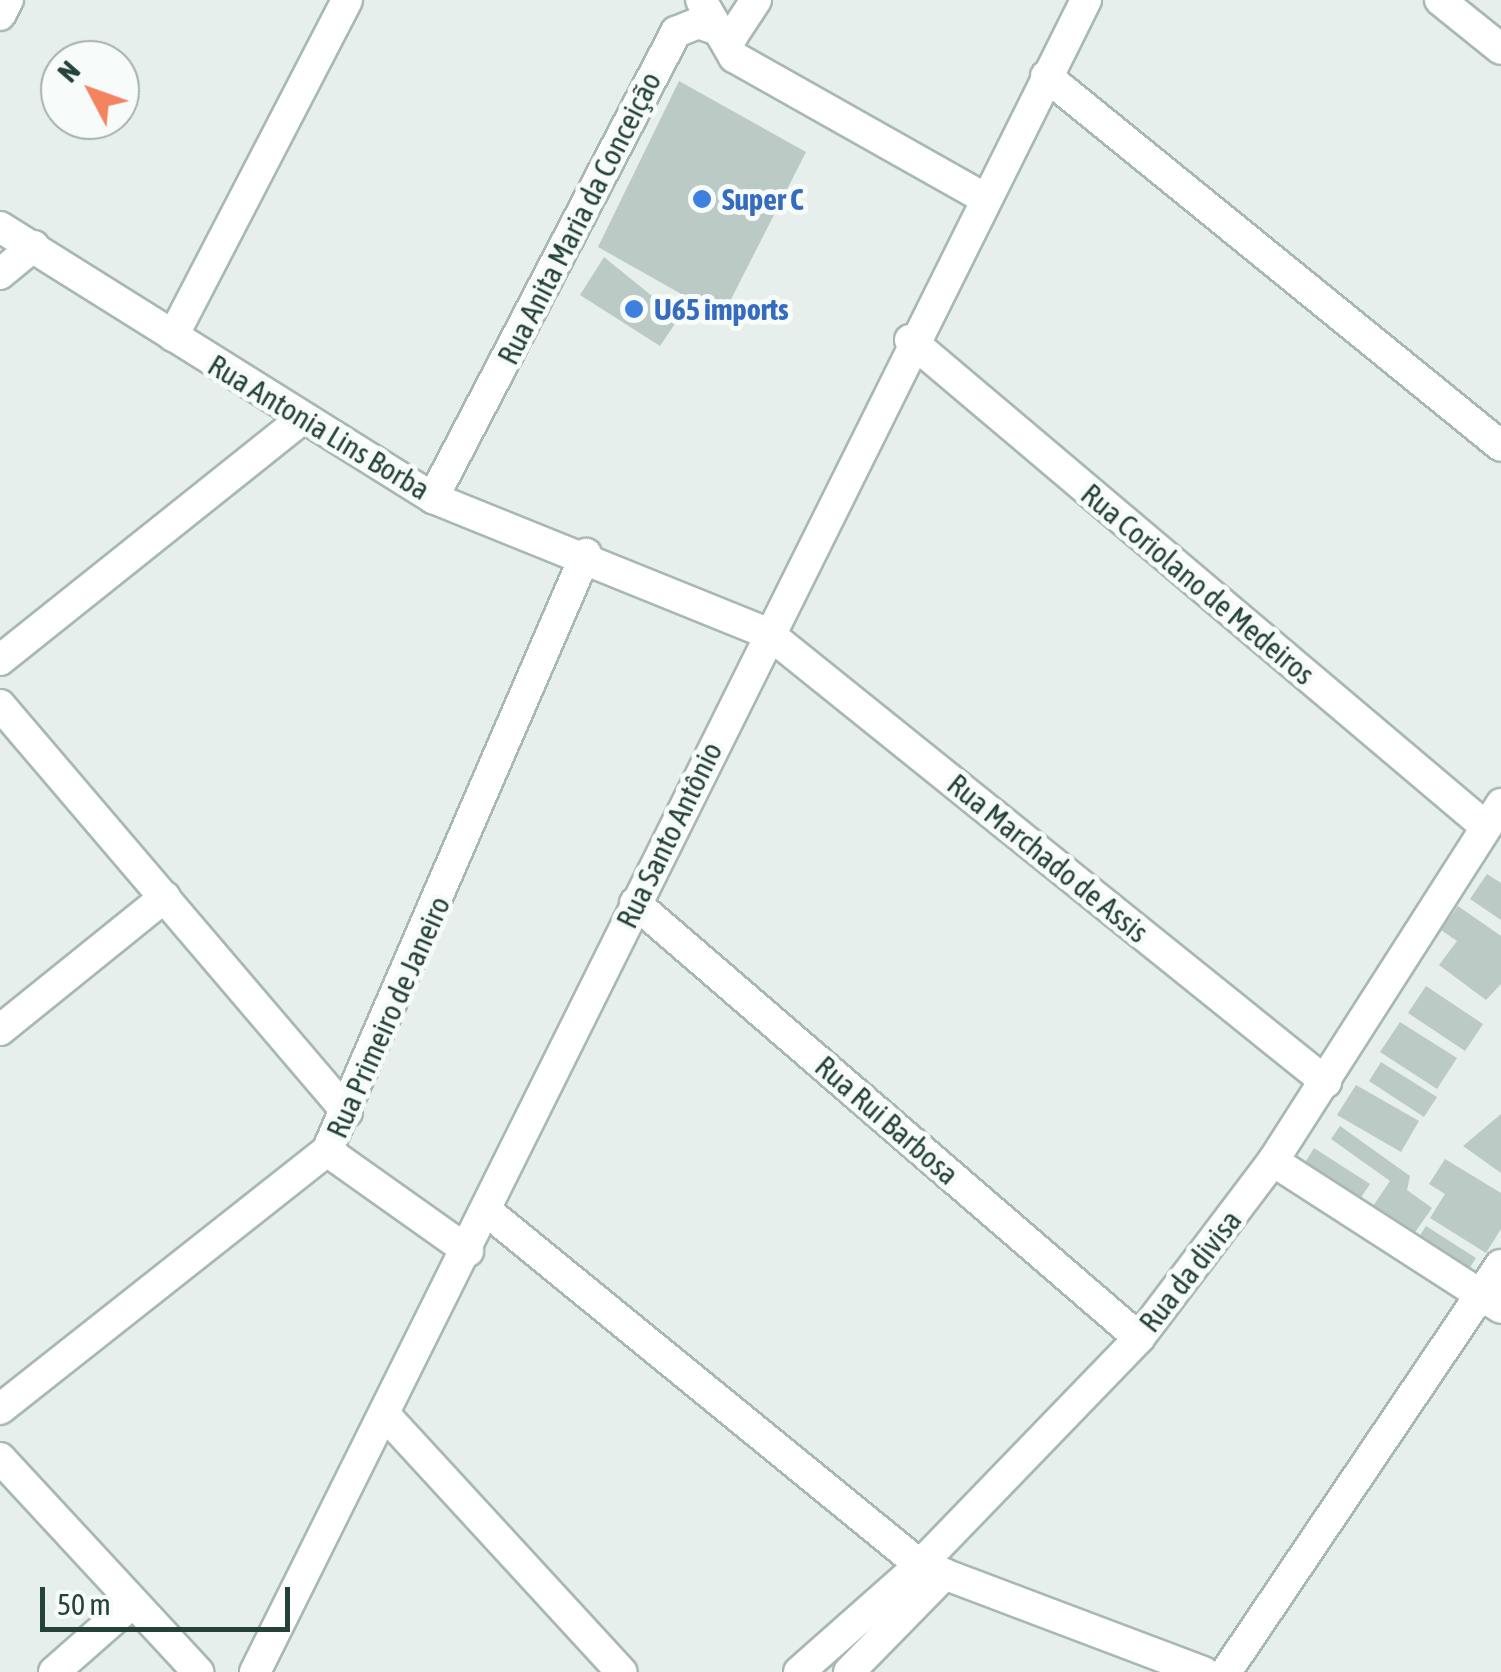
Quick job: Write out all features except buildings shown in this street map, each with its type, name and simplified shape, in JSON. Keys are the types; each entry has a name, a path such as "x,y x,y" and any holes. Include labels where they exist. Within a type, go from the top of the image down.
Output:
{"street":[{"path":"0,15 8,0"},
{"path":"172,336 348,0"},
{"path":"702,0 713,30 734,57 982,197"},
{"name":"Rua Anita Maria da Conceição","path":"433,498 676,32 698,23 733,35 756,0"},
{"name":"Rua Santo Antônio","path":"256,1672 488,1212 910,340 1086,0"},
{"path":"1440,0 1501,49"},
{"path":"1046,76 1501,446"},
{"name":"Rua Antonia Lins Borba","path":"0,228 34,246 298,422 433,498 586,554 769,634"},
{"path":"0,274 34,246"},
{"name":"Rua Coriolano de Medeiros","path":"910,340 1493,816"},
{"path":"0,660 298,422"},
{"name":"Rua Primeiro de Janeiro","path":"0,1409 327,1150 586,554"},
{"name":"Rua Marchado de Assis","path":"769,634 1326,1082"},
{"path":"0,704 346,1112"},
{"name":"Rua da divisa","path":"798,1672 933,1569 1139,1338 1273,1161 1493,816"},
{"path":"0,1030 165,897"},
{"name":"Rua Rui Barbosa","path":"635,903 1139,1338"},
{"path":"327,1150 468,1251"},
{"path":"1273,1161 1491,1301"},
{"path":"488,1212 933,1569 1203,1672"},
{"path":"1226,1672 1491,1301 1501,1265"},
{"path":"386,1416 621,1672"},
{"path":"0,1458 130,1605 198,1672"},
{"path":"849,1672 933,1569"},
{"path":"54,1672 130,1605"}],"place":[{"name":"Super C","path":"702,199"},
{"name":"U65 imports","path":"634,309"}]}
